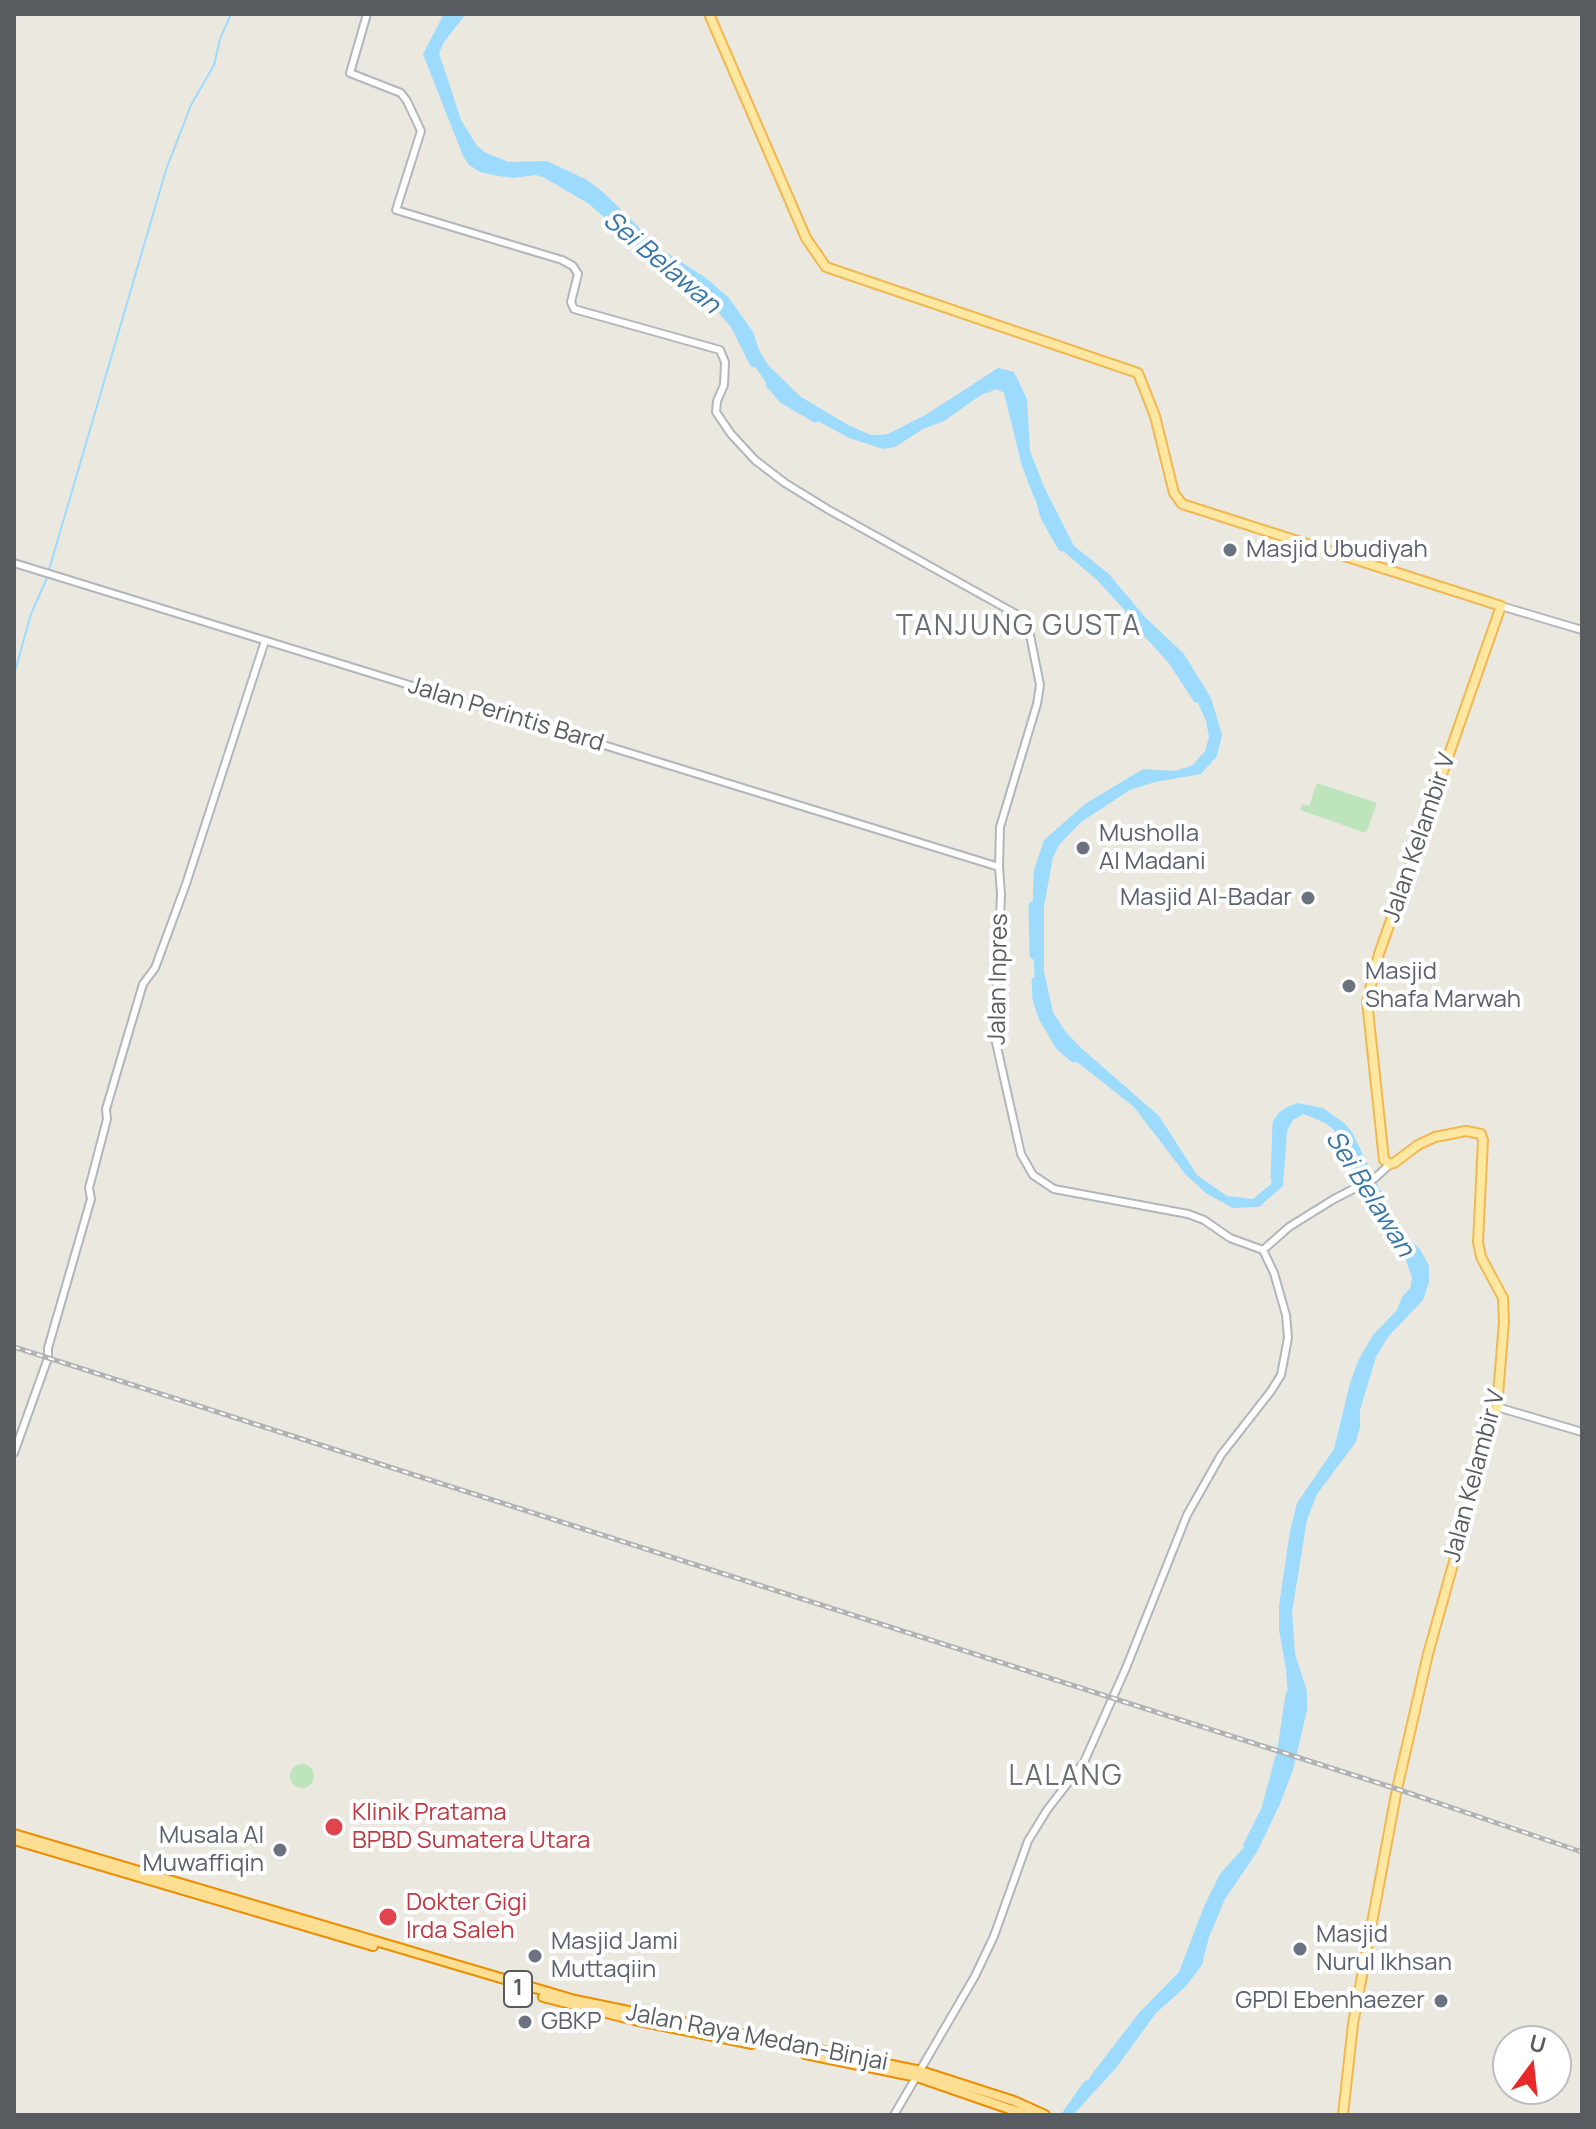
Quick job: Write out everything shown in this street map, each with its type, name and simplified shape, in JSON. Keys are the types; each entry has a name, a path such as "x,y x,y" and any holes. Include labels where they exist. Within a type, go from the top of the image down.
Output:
{"highway":[{"name":"Jalan Raya Medan-Binjai","path":"14,1834 575,2000 919,2074 1053,2115"},
{"name":"Jalan Raya Medan-Binjai","path":"14,1840 572,2006 919,2074 1027,2115"}],"main road":[{"path":"709,14 806,238 826,267 1138,373 1155,416 1174,493 1182,504 1501,606"},
{"name":"Jalan Kelambir V","path":"1343,2115 1353,2024 1410,1726 1497,1407 1503,1359 1504,1302 1481,1257 1478,1242 1481,1134 1466,1131 1425,1140 1390,1164 1384,1160 1368,993 1424,822 1501,606"}],"street":[{"name":"Jalan Inpres","path":"367,14 350,73 401,93 421,131 396,210 562,260 573,266 578,274 571,302 574,309 720,350 725,362 724,385 716,412 755,460 821,505 1027,620 1039,673 1039,693 1000,827 1001,894 995,1038 1021,1154 1030,1170 1045,1184 1062,1192 1140,1203 1188,1214 1204,1220 1230,1238 1263,1250"},
{"name":"Jalan Perintis Bard","path":"14,563 999,867"},
{"path":"1501,606 1582,630"},
{"path":"14,1453 48,1358 48,1348 91,1199 89,1188 107,1119 106,1109 143,984 155,968 186,884 265,641"},
{"path":"894,2115 981,1963 994,1936 1028,1841 1047,1810 1081,1768 1126,1668 1187,1515 1221,1455 1281,1375 1288,1338 1286,1315 1274,1273 1263,1250 1289,1227 1375,1178 1390,1164"},
{"path":"1497,1407 1582,1432"}],"green space":[{"path":"1317,783 1377,803 1366,833 1300,810 1302,804 1309,806"},
{"path":"302,1764 311,1767 314,1776 311,1785 302,1788 293,1785 290,1776 293,1767"}],"water":[{"name":"Sei Belawan","path":"444,14 466,14 439,53 461,120 477,146 509,162 547,161 587,180 603,192 661,249 706,278 729,298 753,332 768,365 801,397 871,435 888,434 927,414 998,368 1014,372 1027,399 1030,451 1074,546 1109,574 1144,616 1184,654 1211,698 1222,735 1217,756 1201,774 1130,790 1081,822 1059,845 1053,857 1044,906 1044,972 1053,1012 1080,1047 1159,1116 1197,1175 1227,1196 1253,1199 1271,1184 1278,1129 1286,1108 1298,1103 1323,1108 1352,1132 1389,1208 1429,1266 1429,1282 1423,1300 1388,1337 1376,1357 1360,1410 1356,1442 1317,1494 1307,1520 1292,1612 1295,1654 1307,1691 1307,1710 1293,1770 1280,1804 1257,1852 1225,1899 1209,1937 1202,1965 1186,1986 1156,2013 1116,2068 1073,2115 1062,2115 1071,2110 1092,2074 1139,2013 1179,1972 1220,1874 1259,1826 1279,1766 1289,1708 1279,1606 1297,1503 1334,1449 1359,1359 1373,1335 1397,1310 1402,1297 1413,1285 1416,1268 1406,1252 1383,1233 1347,1153 1333,1129 1325,1123 1304,1114 1293,1120 1287,1131 1283,1186 1259,1207 1233,1208 1207,1194 1186,1175 1134,1107 1067,1054 1044,1021 1035,986 1032,915 1034,870 1044,840 1085,804 1143,769 1175,771 1193,765 1205,751 1209,737 1197,701 1177,667 1097,580 1062,550 1033,495 1022,466 1004,393 997,389 981,395 944,421 923,429 895,447 883,449 849,438 809,416 768,385 751,361 734,323 720,303 693,283 656,263 589,204 536,175 498,176 480,172 469,165 423,54"}],"waterway":[{"path":"14,675 31,614 46,580 166,170 191,105 214,65 220,39 231,14"},
{"name":"Sei Belawan","path":"698,285 735,325 754,363"},
{"name":"Sei Belawan","path":"770,384 783,399 815,418"},
{"name":"Sei Belawan","path":"1041,503 1045,517 1062,547"},
{"name":"Sei Belawan","path":"1129,613 1172,660 1197,698"},
{"name":"Sei Belawan","path":"1033,906 1034,955"},
{"name":"Sei Belawan","path":"1036,981 1037,999 1043,1017 1059,1045 1074,1058"},
{"name":"Sei Belawan","path":"1275,1177 1277,1123 1291,1110"},
{"name":"Sei Belawan","path":"1396,1243 1410,1258 1417,1278 1415,1285"},
{"name":"Sei Belawan","path":"1248,1845 1266,1809 1282,1749 1290,1695"},
{"name":"Sei Belawan","path":"1066,2115 1087,2085"}],"railway":[{"path":"14,1347 1397,1789 1582,1852"}],"place":[{"name":"Masjid Ubudiyah","path":"1230,550"},
{"name":"Musholla Al Madani","path":"1083,848"},
{"name":"Masjid Al-Badar","path":"1308,898"},
{"name":"Masjid Shafa Marwah","path":"1349,986"},
{"name":"Klinik Pratama BPBD Sumatera Utara","path":"334,1827"},
{"name":"Musala Al Muwaffiqin","path":"280,1850"},
{"name":"Dokter Gigi Irda Saleh","path":"388,1917"},
{"name":"Masjid Nurul Ikhsan","path":"1300,1949"},
{"name":"Masjid Jami Muttaqiin","path":"535,1956"},
{"name":"GPDI Ebenhaezer","path":"1441,2001"},
{"name":"GBKP","path":"525,2022"}],"district":[{"name":"TANJUNG GUSTA","path":"1019,627"},
{"name":"LALANG","path":"1066,1777"}]}
